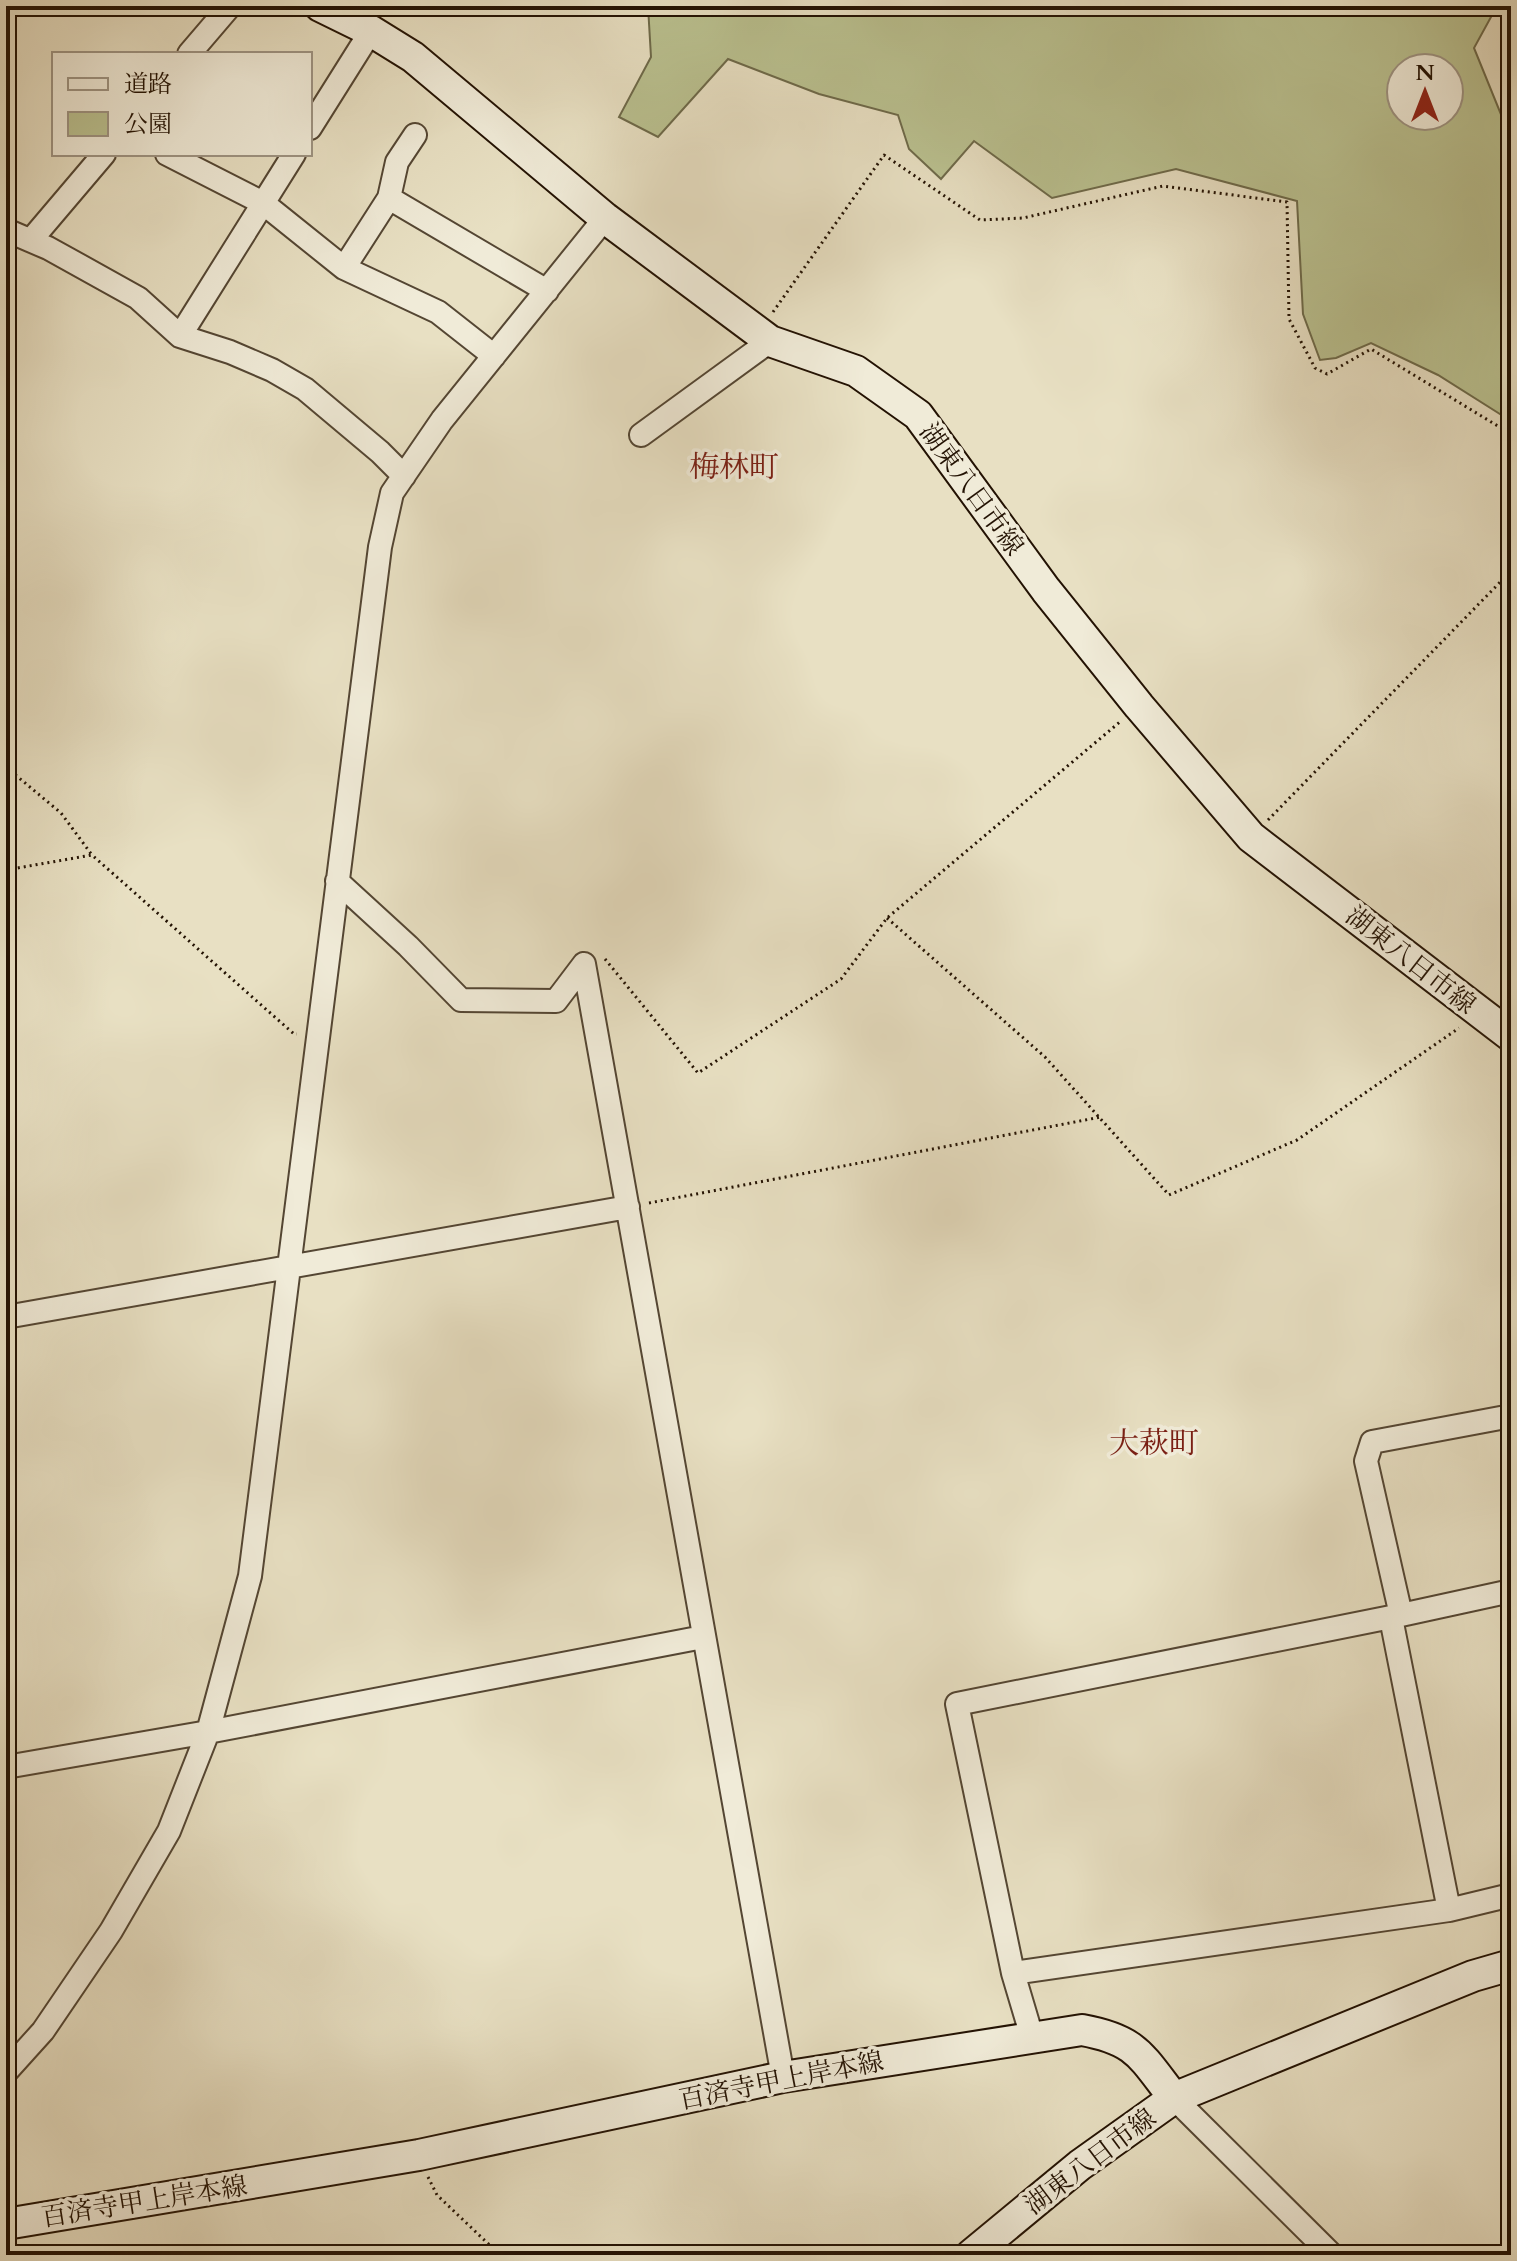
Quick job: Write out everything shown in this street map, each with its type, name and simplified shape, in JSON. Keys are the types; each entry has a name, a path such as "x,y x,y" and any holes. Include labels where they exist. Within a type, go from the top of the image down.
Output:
{"main road":[{"name":"湖東八日市線","path":"320,6 371,31 413,57 605,218 765,336 856,371 918,415 1046,590 1139,706 1251,837 1511,1036"},
{"path":"1174,2098 1473,1976 1511,1965"},
{"name":"百済寺甲上岸本線","path":"6,2224 419,2155 783,2077 1082,2030 1109,2035 1135,2049 1174,2098"},
{"name":"湖東八日市線","path":"971,2255 1080,2165 1174,2098"}],"street":[{"path":"191,52 230,6"},
{"path":"312,125 371,31"},
{"path":"344,268 389,198 397,162 415,135"},
{"path":"31,240 102,156"},
{"path":"171,156 263,203 344,268 438,312 494,356"},
{"path":"180,336 293,156"},
{"path":"389,198 547,291"},
{"path":"6,2072 43,2031 111,1931 169,1831 208,1732 250,1576 380,547 392,493 442,420 605,218"},
{"path":"6,230 31,240 138,298 180,336 230,352 272,370 305,389 404,476"},
{"path":"641,435 765,336"},
{"path":"337,881 461,1000 556,1001 584,964"},
{"path":"584,964 783,2077"},
{"path":"6,1317 628,1207"},
{"path":"1449,1910 1366,1461 1372,1442 1511,1416"},
{"path":"1032,2037 1013,1973 957,1704 1511,1591"},
{"path":"6,1767 208,1732 703,1637"},
{"path":"1013,1973 1449,1910 1511,1895"},
{"path":"1174,2098 1332,2255"}],"path":[{"path":"765,336 884,155 980,220 1023,218 1163,186 1287,202 1289,319 1315,368 1327,374 1371,349 1511,434"},
{"path":"1251,837 1511,571"},
{"path":"584,964 599,953 698,1073 841,979 887,918 1139,706"},
{"path":"6,767 61,813 92,855 294,1034 317,1035"},
{"path":"6,870 92,855"},
{"path":"887,918 1045,1057 1169,1195 1297,1140 1480,1014"},
{"path":"628,1207 1101,1117"},
{"path":"419,2155 437,2195 500,2255"}],"green space":[{"path":"648,6 1497,6 1474,48 1511,139 1511,421 1438,375 1371,343 1336,358 1320,360 1303,314 1297,201 1176,169 1052,198 974,141 941,179 909,149 898,115 819,94 728,59 658,137 619,117 651,57"}],"district":[{"name":"梅林町","path":"734,467"},
{"name":"大萩町","path":"1154,1443"}]}
